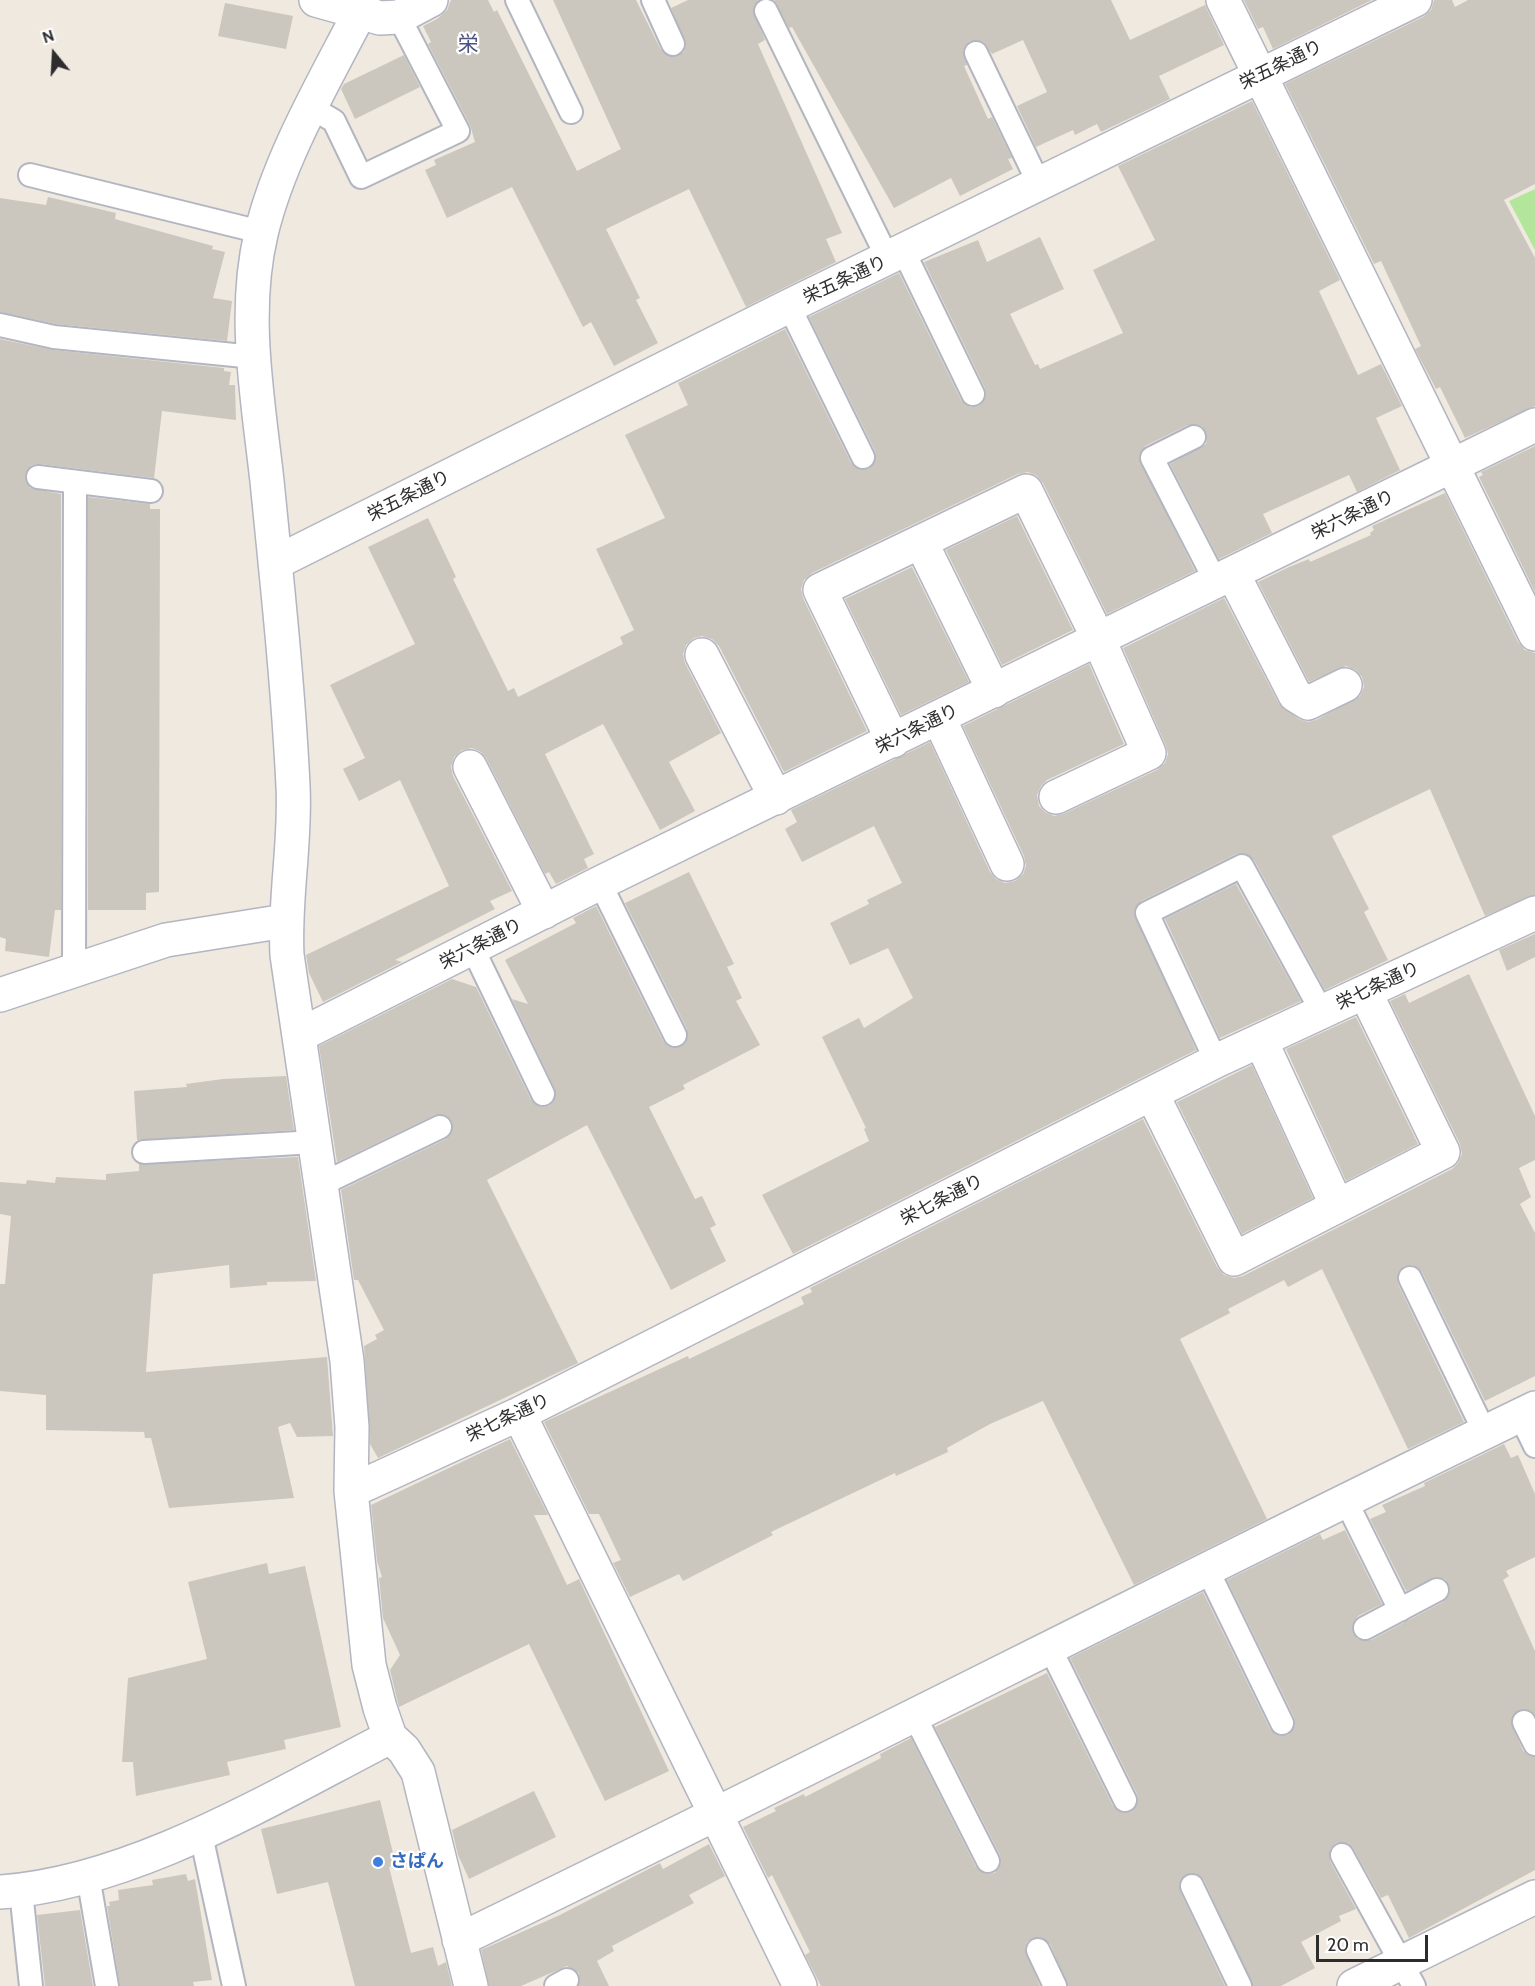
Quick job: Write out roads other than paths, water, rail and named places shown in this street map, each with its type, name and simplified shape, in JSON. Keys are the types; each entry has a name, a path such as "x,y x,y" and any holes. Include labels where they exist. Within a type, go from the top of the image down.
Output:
{"street":[{"path":"316,0 361,6 380,18 399,17 431,0"},
{"path":"1223,0 1533,627"},
{"name":"栄五条通り","path":"275,563 789,306 1415,0"},
{"path":"361,6 281,174 261,232 255,266 254,357 275,563 293,788 285,921 286,955 300,1035 347,1361 352,1427 351,1491 369,1665 390,1737 404,1750 418,1772 471,1986"},
{"name":"栄六条通り","path":"300,1035 600,883 1535,425"},
{"path":"892,741 820,590 1026,491 1099,640 1149,753 1056,797"},
{"path":"921,542 994,692"},
{"path":"1225,578 1295,695 1308,703 1345,685"},
{"path":"702,655 776,798"},
{"path":"939,718 1006,864"},
{"path":"470,767 544,912"},
{"name":"栄七条通り","path":"351,1491 519,1414 1216,1061 1535,913"},
{"path":"0,995 166,940 285,921"},
{"path":"1152,1094 1234,1259 1443,1152 1365,992"},
{"path":"1261,1041 1337,1206"},
{"path":"459,1940 716,1816 914,1715 1528,1411"},
{"path":"519,1414 800,1986"},
{"path":"11,1891 88,1876 201,1835 390,1737"},
{"path":"1354,1986 1408,1974 1535,1898"}],"lane":[{"path":"517,0 571,112"},
{"path":"653,0 673,44"},
{"path":"766,10 896,255 973,394"},
{"path":"312,108 334,121 361,177 459,131 399,17"},
{"path":"976,54 1039,184"},
{"path":"30,175 261,232"},
{"path":"789,306 863,457"},
{"path":"0,325 54,337 254,357"},
{"path":"1194,437 1152,458 1225,578"},
{"path":"38,477 151,491"},
{"path":"74,971 75,482"},
{"path":"1216,1061 1147,913 1242,866 1322,1012"},
{"path":"600,883 675,1035"},
{"path":"473,949 543,1094"},
{"path":"320,1185 440,1127"},
{"path":"144,1152 315,1142"},
{"path":"1410,1278 1485,1433"},
{"path":"1528,1411 1535,1446"},
{"path":"1346,1501 1400,1610"},
{"path":"1207,1569 1281,1724"},
{"path":"1365,1628 1437,1590"},
{"path":"1050,1648 1125,1800"},
{"path":"914,1715 988,1862"},
{"path":"1524,1722 1535,1744"},
{"path":"201,1835 234,1986"},
{"path":"1342,1855 1408,1974"},
{"path":"88,1876 106,1986"},
{"path":"1192,1886 1240,1986"},
{"path":"11,1891 32,1986"},
{"path":"1038,1950 1055,1986"}],"place":[{"name":"さぱん","path":"378,1862"}],"district":[{"name":"栄","path":"468,45"}]}
